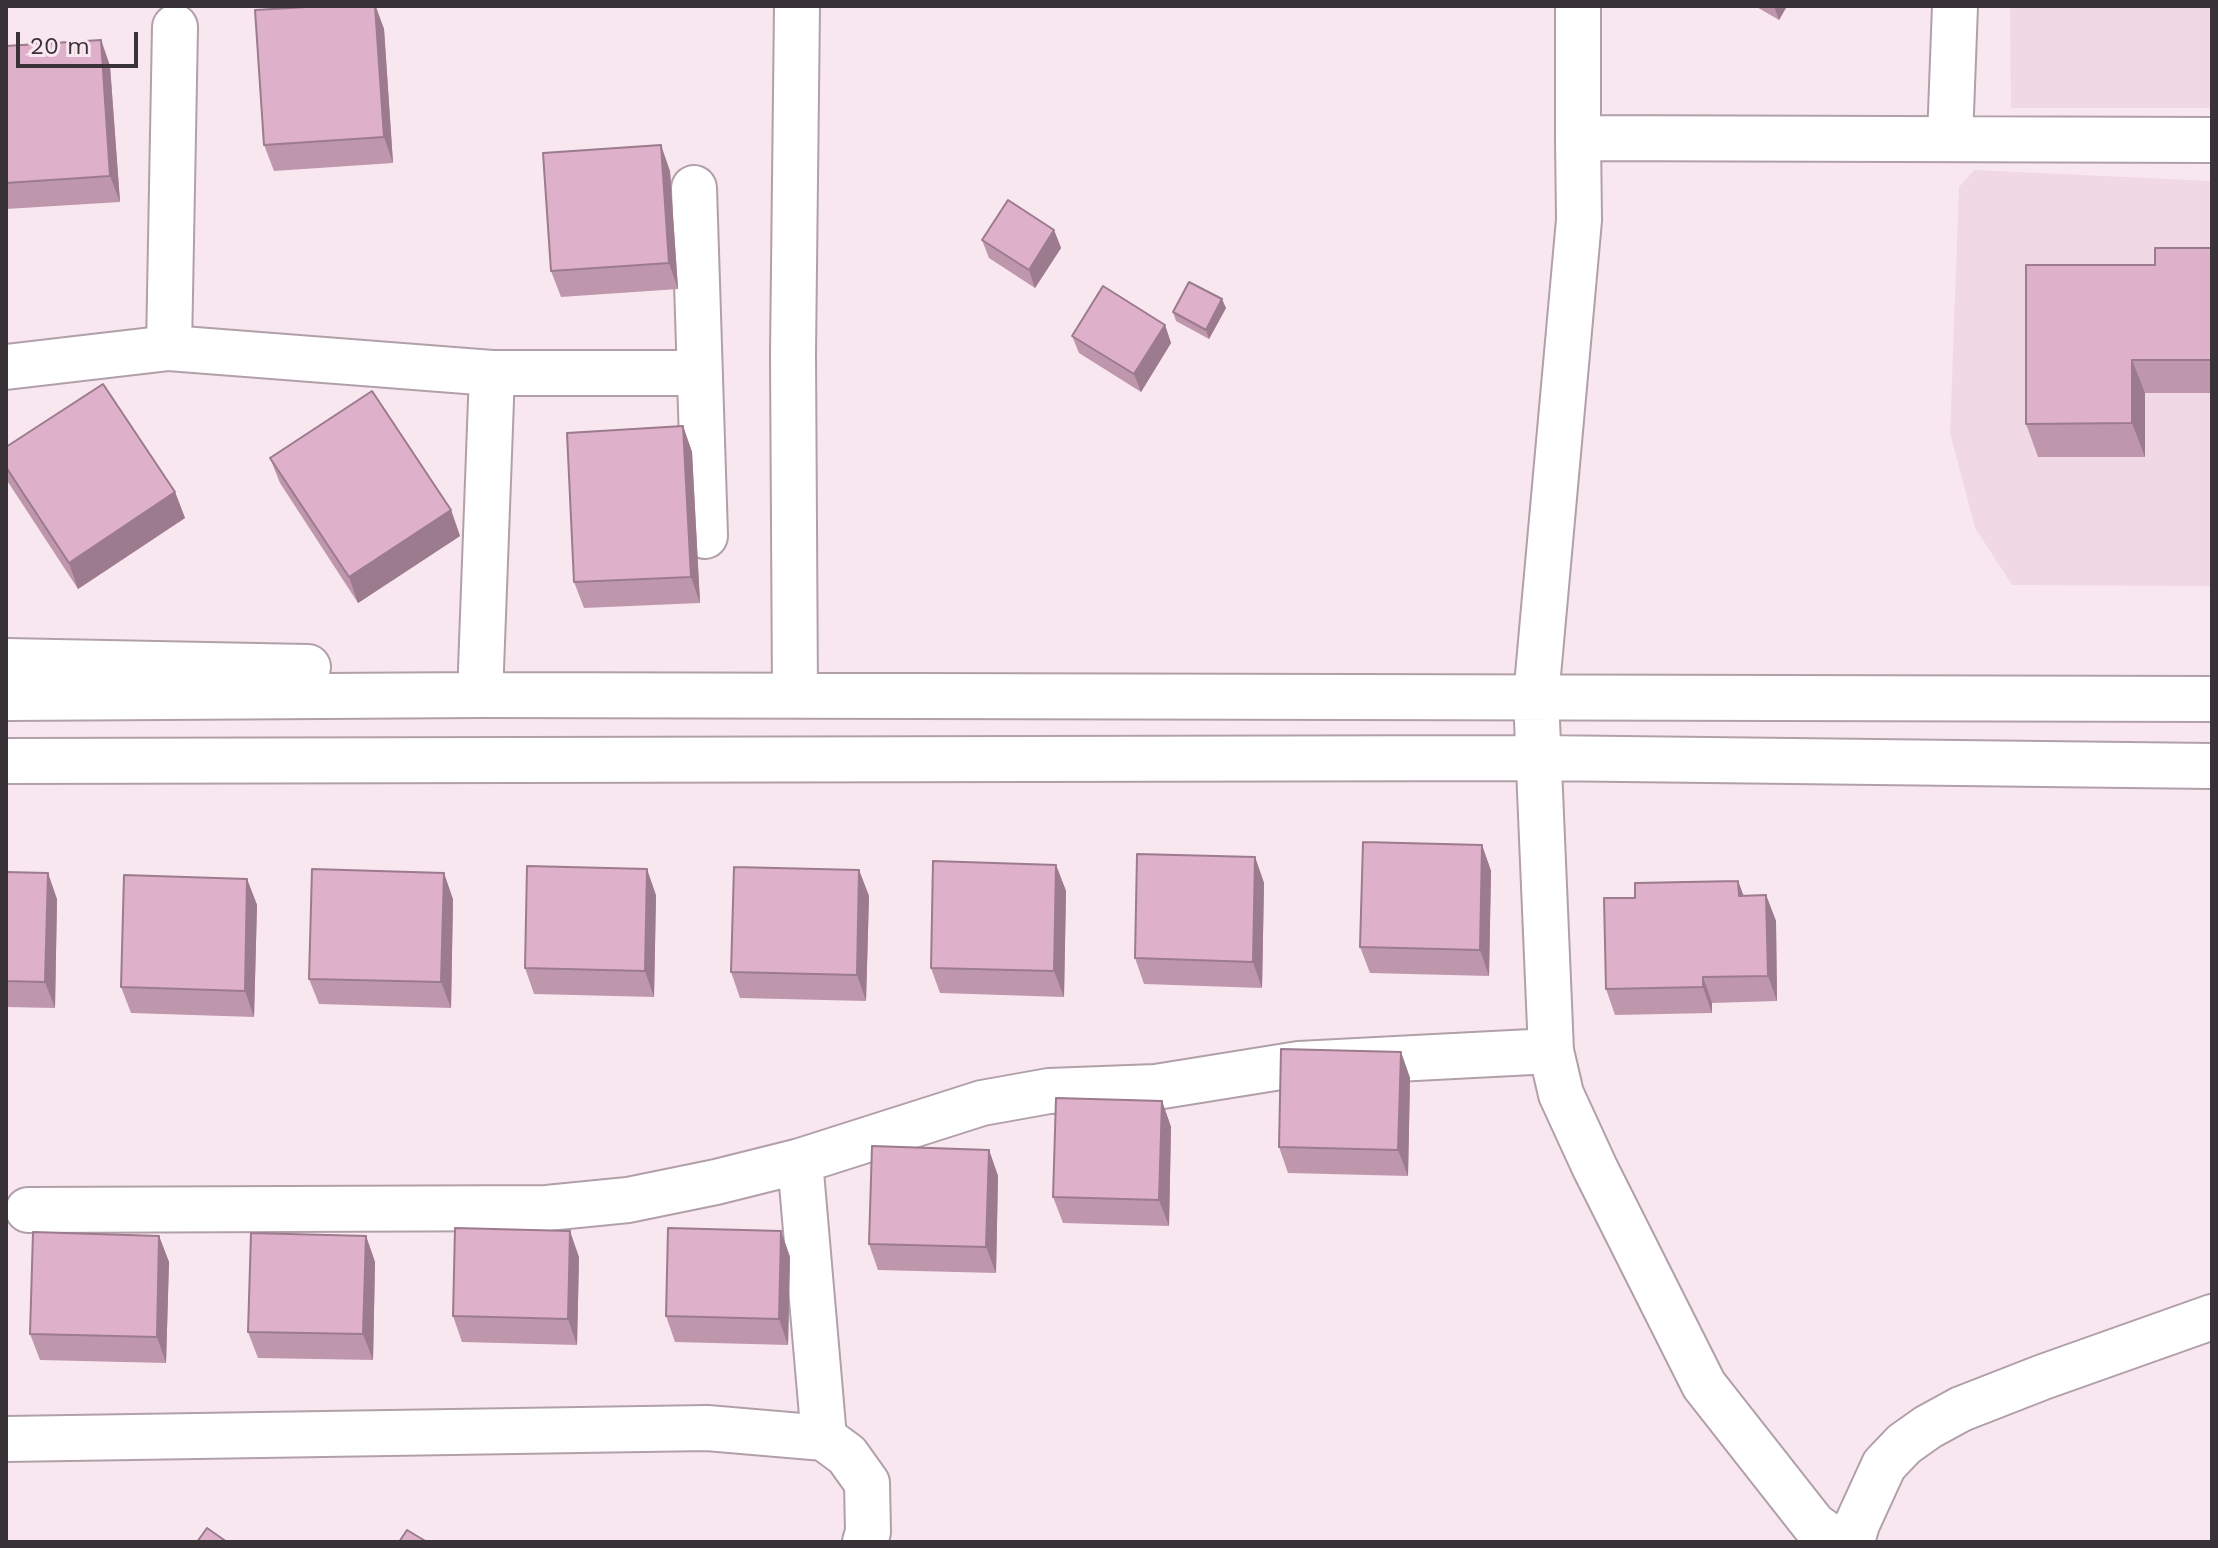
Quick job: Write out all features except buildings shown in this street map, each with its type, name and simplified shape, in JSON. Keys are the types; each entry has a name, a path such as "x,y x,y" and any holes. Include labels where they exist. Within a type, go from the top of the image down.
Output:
{"street":[{"path":"795,695 793,354 797,6"},
{"path":"1578,6 1579,220 1536,697 1551,1051 1561,1094 1704,1385 1814,1525 1838,1542"},
{"path":"1950,139 1955,6"},
{"path":"169,348 175,27"},
{"path":"1578,138 2212,140"},
{"path":"694,188 705,536"},
{"path":"6,367 169,348 492,373 700,373"},
{"path":"481,682 492,373"},
{"path":"6,661 795,695 2212,699"},
{"path":"6,698 481,682"},
{"path":"6,761 1539,758 2212,766"},
{"path":"28,1210 547,1208 628,1200 800,1161 982,1103 1049,1091 1156,1087 1299,1064 1551,1051"},
{"path":"800,1161 824,1438"},
{"path":"1852,1542 1884,1465 1904,1444 1928,1427 1961,1409 2043,1377 2212,1317"},
{"path":"6,1439 707,1428 824,1438 847,1455 867,1483 868,1532 865,1542"}],"shaded area":[{"path":"2010,6 2212,6 2212,108 2011,108"},
{"path":"1974,170 2212,181 2212,586 2012,585 1975,528 1950,433 1959,187"}]}
